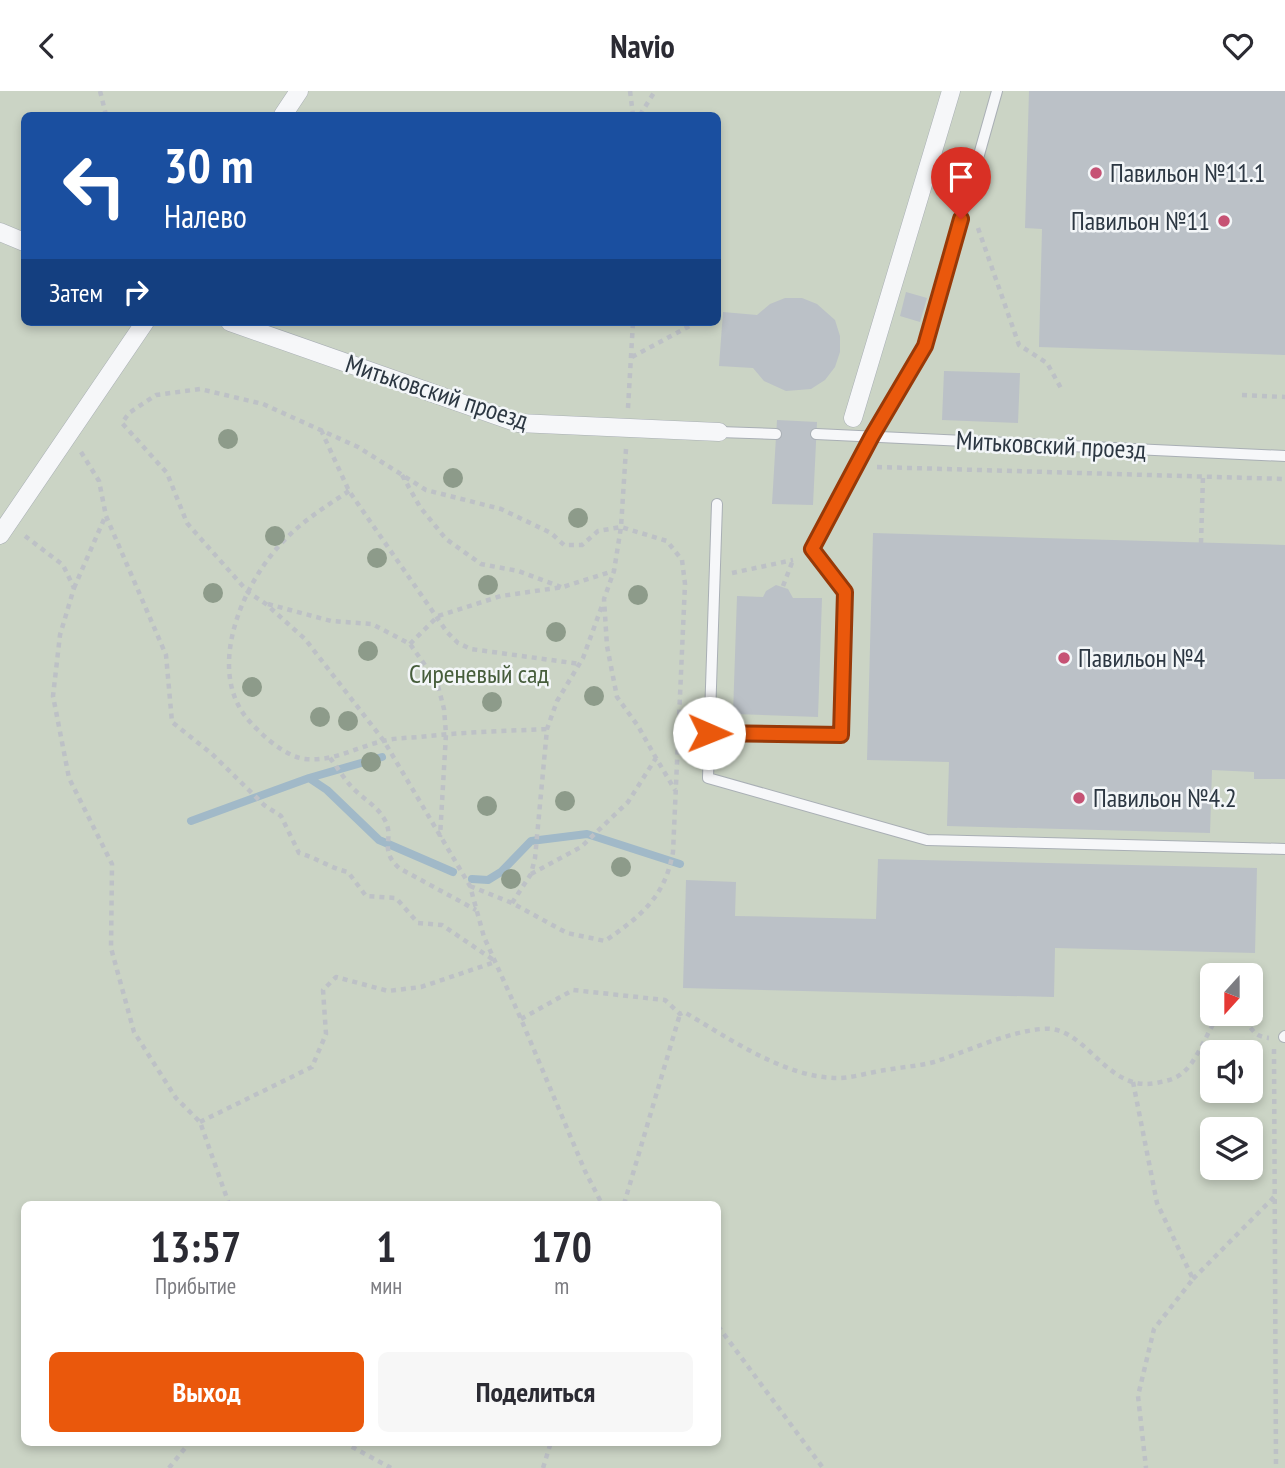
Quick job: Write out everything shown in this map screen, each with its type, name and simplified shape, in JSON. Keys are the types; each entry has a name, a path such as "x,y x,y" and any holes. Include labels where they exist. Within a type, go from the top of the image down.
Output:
{"street":[{"path":"285,112 299,91"},
{"path":"853,418 951,91"},
{"path":"0,232 21,241"},
{"path":"4,529 142,326"},
{"name":"Митьковский проезд","path":"241,326 518,423 719,432"}],"lane":[{"path":"709,733 841,735 845,592 812,549 872,436 925,346 997,91"},
{"name":"Митьковский проезд","path":"719,432 776,433"},
{"name":"Митьковский проезд","path":"816,434 1285,456"},
{"path":"717,504 708,778 927,840 1285,849"}],"path":[{"path":"100,91 105,112"},
{"path":"630,91 633,112"},
{"path":"642,112 655,91"},
{"path":"968,194 1019,345 1047,363 1062,390"},
{"path":"512,903 531,874 535,858 547,729 556,701 580,664 614,571 621,527 633,326"},
{"path":"631,357 689,326"},
{"path":"470,886 512,903 567,933 605,941 632,922 657,897 670,871 673,852 685,584 682,560 667,541 621,527 597,531 582,545 564,545 551,533 501,509 426,490 358,447 264,404 200,389 156,395 129,413 122,423 167,473 187,523 248,592 266,604 305,639 384,741 470,886 484,937 585,1171 601,1201"},
{"path":"1242,395 1285,397"},
{"path":"321,429 349,491 458,643 471,649 580,664"},
{"path":"69,433 99,481 106,516 166,655 172,722 212,754 264,805 281,816 299,853 318,858 334,869 348,872 366,896 396,898 418,923 442,925 496,961"},
{"path":"856,466 1285,479"},
{"path":"401,474 420,507 446,539 481,564 518,571 563,587"},
{"path":"1201,543 1203,477"},
{"path":"349,491 311,515 277,548 248,592 235,623 229,660 233,698 246,718 270,742 303,759 330,758 384,741 446,734 547,729"},
{"path":"106,516 74,588 60,635 53,696 69,778 112,863 111,948 134,1032 176,1098 200,1122 228,1201"},
{"path":"4,529 63,565 74,588"},
{"path":"714,572 739,573 793,560 812,549"},
{"path":"783,586 793,560"},
{"path":"410,644 438,616 500,596 563,587 614,571"},
{"path":"604,599 607,646 617,697 638,726 676,791"},
{"path":"266,604 331,621 372,624 410,644 437,682 443,709 446,734 440,838"},
{"path":"330,758 351,786 384,819 389,842 386,849 389,859 398,868 476,911"},
{"path":"531,874 581,847 628,802 656,758"},
{"path":"200,1122 312,1067 326,1034 323,990 337,977 388,991 421,986 496,961"},
{"path":"521,1019 573,991 665,1000 680,1014"},
{"path":"680,1014 684,1012 792,1070 834,1078 930,1063 1043,1028 1065,1032 1110,1071 1133,1082 1151,1084 1183,1074 1215,1021 1231,1015 1247,1021 1253,1032 1262,1037 1274,1038 1276,1468"},
{"path":"625,1201 680,1014"},
{"path":"1133,1082 1157,1203 1193,1279"},
{"path":"1146,1468 1138,1396 1154,1329 1193,1279 1275,1196"},
{"path":"721,1330 823,1468"},
{"path":"169,1468 187,1446"},
{"path":"350,1446 391,1468"},
{"path":"543,1468 550,1446"}],"green space":[{"name":"Сиреневый сад","path":"0,91 1285,91 1285,1468 0,1468"}],"building":[{"path":"1029,91 1285,91 1285,355 1039,347 1042,229 1025,228"},
{"path":"906,292 927,298 920,322 900,316"},
{"path":"785,298 802,298 817,304 835,320 840,336 840,352 835,367 825,380 811,389 786,391 764,381 753,368 719,366 723,312 757,315 770,304"},
{"path":"944,371 1020,373 1018,423 942,420"},
{"path":"777,420 817,422 813,505 772,504"},
{"name":"Павильон №4","path":"873,533 1285,545 1285,779 1254,779 1254,772 1212,770 1210,833 947,826 949,762 867,760"},
{"path":"776,585 788,589 793,598 822,598 818,717 733,714 737,596 763,597 766,591"},
{"path":"878,859 1257,868 1255,953 1055,948 1054,997 683,988 686,880 736,882 735,916 876,919"}],"waterway":[{"path":"309,778 382,757"},
{"path":"191,821 309,778 327,790 379,840 453,872"},
{"path":"472,879 488,880 501,872 531,841 587,834 680,864"}],"place":[{"name":"Павильон №11.1","path":"1096,173"},
{"name":"Павильон №11","path":"1224,221"},
{"name":"Павильон №4","path":"1064,658"},
{"name":"Павильон №4.2","path":"1079,798"}],"route":[{"path":"709,733 841,735 845,592 812,549 872,436 925,346 961,219"}]}
